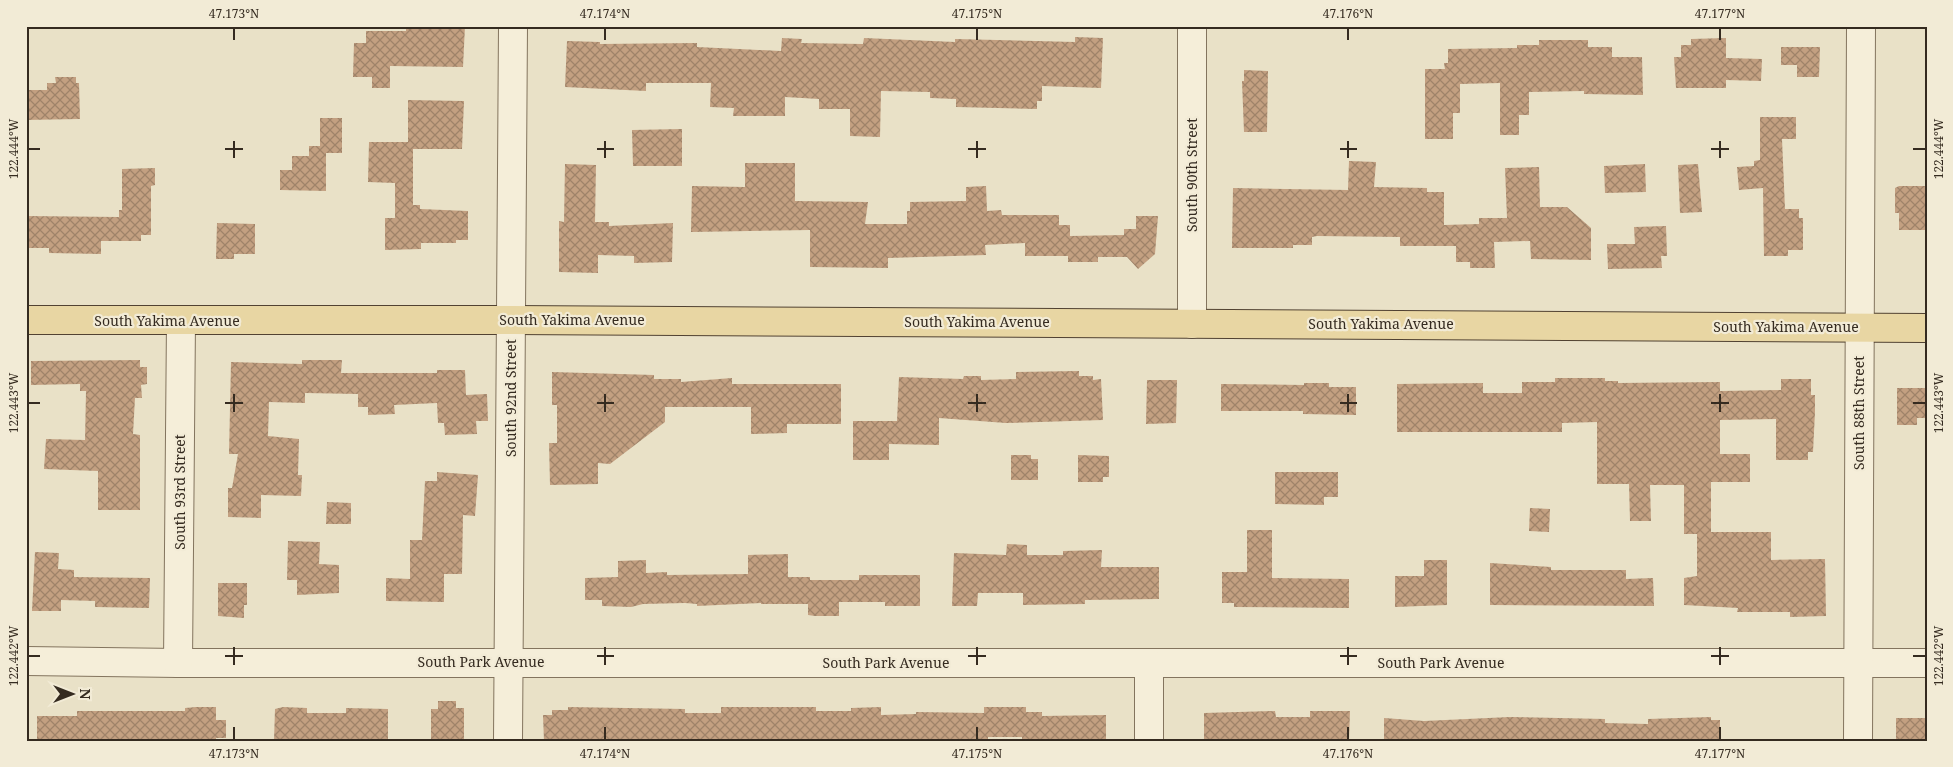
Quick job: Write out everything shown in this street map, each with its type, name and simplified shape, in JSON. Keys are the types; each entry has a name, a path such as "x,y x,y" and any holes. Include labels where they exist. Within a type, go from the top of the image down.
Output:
{"main road":[{"name":"South Yakima Avenue","path":"26,320 511,320 1927,328"}],"street":[{"name":"South 92nd Street","path":"508,741 513,26"},
{"name":"South 90th Street","path":"1192,26 1192,324"},
{"name":"South 88th Street","path":"1858,741 1861,26"},
{"name":"South 93rd Street","path":"178,663 181,321"},
{"name":"South Park Avenue","path":"26,661 178,663 1149,664 1927,662"},
{"path":"1149,664 1149,741"}],"building":[{"path":"465,26 463,67 390,66 390,88 372,88 372,77 353,77 354,43 366,43 366,31 406,31 406,27"},
{"path":"1075,37 1103,38 1101,88 1042,86 1042,101 1037,101 1037,109 956,107 956,99 930,98 930,92 881,91 880,137 850,136 850,109 819,109 819,99 785,97 785,116 733,116 734,108 710,107 711,83 646,83 646,91 565,87 567,41 600,42 600,44 697,43 697,47 781,51 782,38 802,39 801,43 863,44 864,38 955,42 955,39 1075,42"},
{"path":"1726,38 1726,58 1762,59 1761,81 1726,80 1726,88 1676,88 1674,57 1681,57 1681,45 1691,45 1691,39"},
{"path":"1539,40 1588,40 1588,47 1612,47 1612,57 1642,57 1643,95 1584,94 1584,91 1529,92 1529,115 1519,115 1519,135 1500,135 1500,83 1460,84 1460,113 1453,113 1453,139 1425,139 1425,69 1445,69 1444,63 1448,63 1448,49 1517,48 1517,45 1539,45"},
{"path":"1781,47 1820,47 1819,77 1797,77 1797,65 1781,65"},
{"path":"1244,70 1268,71 1267,132 1244,132 1242,81 1244,81"},
{"path":"55,77 76,77 76,83 79,83 80,119 26,120 26,90 47,90 47,83 56,83"},
{"path":"408,100 464,101 462,149 413,149 413,205 420,205 420,209 468,211 468,240 456,240 456,243 421,243 421,249 385,250 385,218 395,218 395,183 368,182 369,142 408,142"},
{"path":"1760,117 1796,117 1796,139 1782,139 1785,209 1799,209 1799,218 1803,218 1803,250 1788,250 1788,256 1764,256 1763,188 1739,190 1737,167 1754,166 1754,161 1760,160"},
{"path":"320,118 342,118 342,153 326,153 326,191 280,190 280,170 292,170 292,156 309,156 309,146 320,146"},
{"path":"682,129 682,166 633,166 632,130"},
{"path":"1349,161 1376,162 1374,187 1427,188 1427,192 1444,192 1444,225 1479,224 1479,218 1507,218 1505,168 1539,167 1540,207 1567,207 1591,228 1591,260 1531,259 1530,241 1494,242 1495,268 1470,268 1470,262 1456,262 1456,246 1400,246 1400,237 1317,236 1312,237 1312,245 1293,245 1293,248 1232,248 1233,188 1348,190"},
{"path":"745,163 795,163 795,201 868,202 865,224 907,224 907,211 910,211 910,202 966,201 966,187 986,186 987,211 1001,210 1002,215 1059,215 1059,225 1070,225 1070,236 1124,235 1124,229 1136,229 1136,216 1158,216 1155,254 1138,269 1127,257 1098,257 1098,262 1068,262 1068,256 1025,256 1025,243 985,245 986,255 888,258 888,268 810,267 810,230 691,232 692,186 745,187"},
{"path":"565,164 596,165 595,222 609,222 609,226 673,223 672,262 634,263 634,256 598,255 598,273 559,272 559,221 564,222"},
{"path":"1645,164 1646,192 1605,193 1604,166"},
{"path":"1698,164 1702,212 1680,213 1678,165"},
{"path":"155,168 155,185 151,186 151,235 141,235 141,241 101,241 101,254 49,253 49,248 26,248 26,216 119,217 119,210 122,210 122,169"},
{"path":"1899,186 1927,186 1927,230 1899,230 1899,213 1895,213 1895,188"},
{"path":"217,223 255,224 255,254 234,254 234,259 216,259"},
{"path":"1666,226 1667,256 1661,256 1662,268 1608,269 1607,244 1635,244 1634,227"},
{"path":"140,360 140,367 147,367 147,384 141,385 142,398 135,398 133,434 140,435 140,510 98,510 98,471 44,469 46,439 85,440 86,391 80,391 80,384 31,385 31,361"},
{"path":"302,360 342,360 341,373 437,373 437,370 465,370 466,395 487,394 488,421 476,421 477,434 445,435 444,423 438,423 437,403 394,405 395,414 368,415 368,407 358,407 358,394 305,393 305,403 269,402 268,436 299,439 298,475 302,475 301,496 261,495 261,518 228,517 228,488 232,488 238,454 229,454 231,362 302,364"},
{"path":"1079,371 1079,376 1093,376 1093,380 1101,379 1103,420 1006,423 939,418 939,445 889,444 889,460 853,460 853,421 897,421 899,377 963,379 964,376 981,376 981,380 1016,379 1016,372"},
{"path":"552,372 654,375 654,379 681,379 681,382 732,378 732,384 841,384 841,424 787,424 787,433 751,434 751,407 665,407 665,422 610,464 598,463 598,484 550,485 549,443 557,443 557,405 552,405"},
{"path":"1555,378 1605,378 1605,381 1618,381 1618,383 1720,382 1720,391 1781,390 1781,379 1811,379 1811,395 1815,395 1815,412 1813,452 1808,452 1808,460 1776,460 1776,419 1720,420 1720,454 1750,454 1750,482 1711,482 1711,532 1771,532 1771,560 1825,559 1826,616 1790,617 1790,612 1737,612 1738,608 1684,605 1684,578 1697,576 1697,534 1684,534 1684,485 1650,485 1651,521 1630,521 1629,484 1597,484 1597,422 1562,423 1562,432 1397,432 1397,384 1483,383 1483,393 1522,393 1522,382 1555,382"},
{"path":"1147,380 1177,380 1176,423 1146,424"},
{"path":"1304,383 1329,383 1329,387 1356,387 1356,415 1303,414 1303,411 1221,411 1221,384 1304,385"},
{"path":"1897,388 1927,388 1927,418 1917,418 1917,425 1897,425"},
{"path":"1011,455 1031,455 1031,459 1038,459 1038,480 1011,480"},
{"path":"1078,455 1109,456 1109,477 1103,477 1103,482 1078,482"},
{"path":"437,472 478,475 475,516 463,515 462,574 444,574 444,602 386,601 386,578 410,579 410,540 422,540 425,481 437,481"},
{"path":"1275,472 1338,472 1338,497 1324,497 1324,505 1275,504"},
{"path":"327,502 351,503 351,524 326,524"},
{"path":"1530,508 1550,509 1549,532 1529,531"},
{"path":"1247,530 1272,530 1272,578 1349,579 1349,608 1234,607 1234,603 1222,603 1222,572 1247,572"},
{"path":"288,541 320,542 319,564 339,565 339,593 297,595 297,580 287,580"},
{"path":"1007,544 1027,545 1027,555 1063,555 1063,551 1102,550 1101,567 1159,567 1159,599 1085,600 1085,604 1023,605 1023,593 978,593 977,606 952,606 954,553 1006,555"},
{"path":"35,552 59,553 58,569 74,570 74,577 150,578 149,608 95,607 95,601 61,600 61,611 32,611"},
{"path":"788,554 788,577 810,577 810,580 859,580 859,575 920,575 920,606 885,606 885,602 839,602 839,616 815,616 808,615 808,604 761,603 697,606 697,604 685,603 643,604 631,607 602,606 602,600 585,600 585,578 618,577 618,561 646,560 646,573 667,572 667,575 748,574 748,555"},
{"path":"1424,560 1447,560 1447,605 1395,607 1395,576 1424,576"},
{"path":"1490,563 1551,567 1551,570 1626,570 1626,579 1653,578 1654,606 1490,605"},
{"path":"218,583 247,583 247,605 244,605 244,618 218,616"},
{"path":"438,701 456,701 456,708 464,708 464,741 431,741 431,709 438,709"},
{"path":"216,707 216,720 226,720 226,738 216,738 216,741 37,741 37,716 77,716 77,711 185,711 185,708"},
{"path":"283,707 307,708 307,713 346,713 346,708 388,709 388,741 274,741 275,709"},
{"path":"568,707 685,709 685,713 721,713 721,707 816,707 816,711 851,711 851,708 881,707 881,715 916,714 916,712 984,713 984,707 1026,707 1026,712 1042,712 1042,716 1106,715 1106,741 1022,741 1022,737 988,737 988,741 544,741 543,715 552,715 552,710 568,710"},
{"path":"1275,711 1276,717 1310,717 1310,711 1350,711 1349,741 1204,741 1204,713"},
{"path":"1510,717 1605,719 1605,723 1648,724 1648,719 1711,717 1711,720 1720,720 1720,741 1384,741 1384,718 1424,721"},
{"path":"1896,718 1927,718 1927,741 1896,741"}]}
